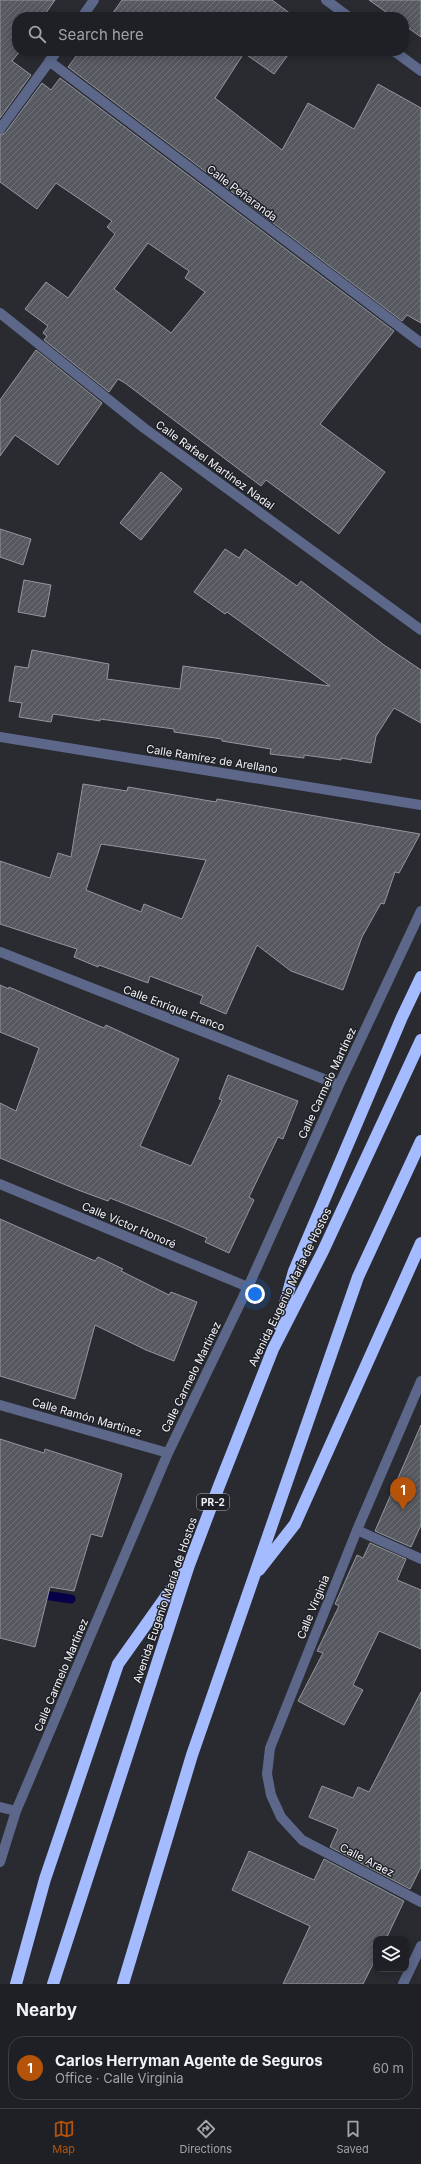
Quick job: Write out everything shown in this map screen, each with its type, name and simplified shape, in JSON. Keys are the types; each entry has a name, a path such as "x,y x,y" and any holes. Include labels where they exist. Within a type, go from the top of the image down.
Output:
{"highway":[{"path":"273,1349 294,1271 402,1017 421,977"},
{"name":"Avenida Eugenio María de Hostos","path":"53,1984 188,1565 273,1349 323,1251 421,1040"},
{"path":"123,1984 192,1755 358,1278 421,1141"},
{"path":"253,1577 294,1524 421,1243"},
{"path":"16,1984 45,1879 118,1664 188,1565"}],"street":[{"path":"86,12 94,0"},
{"path":"326,0 342,12"},
{"path":"0,129 53,56"},
{"path":"401,56 421,71"},
{"name":"Calle Peñaranda","path":"49,61 421,343"},
{"name":"Calle Rafael Martínez Nadal","path":"0,313 144,428 421,630"},
{"name":"Calle Ramírez de Arellano","path":"0,737 421,805"},
{"name":"Calle Carmelo Martínez","path":"0,1862 16,1811 168,1453 248,1287 339,1085 421,911"},
{"name":"Calle Enrique Franco","path":"0,952 339,1085"},
{"name":"Calle Víctor Honoré","path":"0,1184 248,1287"},
{"name":"Calle Virginia","path":"302,1840 280,1817 271,1796 267,1774 270,1748 357,1530 421,1381"},
{"name":"Calle Ramón Martínez","path":"0,1405 168,1453"},
{"path":"357,1530 421,1559"},
{"path":"0,1807 16,1811"},
{"name":"Calle Araez","path":"302,1840 421,1902"},
{"path":"403,1984 421,1946"}],"building":[{"path":"0,0 55,0 47,12 12,12 12,56 16,56 12,61 31,75 0,118"},
{"path":"122,0 272,0 288,12 114,12"},
{"path":"369,0 421,0 421,37 409,29 409,12 386,12"},
{"path":"76,56 242,56 215,98 282,150 308,103 354,129 378,84 421,108 421,323 407,315 402,321 68,67"},
{"path":"248,56 287,56 274,74"},
{"path":"60,78 394,331 320,424 385,472 339,534 266,480 261,486 125,383 118,379 109,392 44,340 47,336 43,333 48,326 25,309 46,282 68,298 115,234 107,227 112,221 56,183 37,209 0,182 0,135 5,133 42,83 51,90","holes":["148,243 189,271 185,278 205,292 171,333 114,289"]},
{"path":"36,350 102,403 58,465 15,435 0,456 0,400"},
{"path":"161,472 182,489 141,540 120,523"},
{"path":"0,529 31,539 23,565 0,557"},
{"path":"225,549 239,558 245,549 297,586 301,581 384,645 421,670 421,723 394,708 376,736 371,763 341,758 341,760 304,755 304,758 270,754 271,749 222,741 222,739 174,732 174,729 100,719 100,721 53,714 51,722 19,717 22,703 9,701 15,666 28,668 32,650 109,664 107,679 180,689 183,666 330,686 227,612 225,614 194,592"},
{"path":"24,580 51,585 45,617 18,612"},
{"path":"83,784 127,791 128,787 216,802 217,799 420,834 399,873 395,872 384,904 381,903 362,937 343,990 291,971 257,945 226,1014 200,1003 203,996 150,976 148,983 99,965 98,967 74,957 77,949 0,924 0,861 50,878 58,853 71,857","holes":["101,844 206,860 182,919 144,904 141,912 86,890"]},
{"path":"0,985 9,989 9,987 104,1028 106,1025 179,1059 140,1146 191,1166 222,1100 219,1099 228,1075 298,1101 283,1139 278,1137 249,1197 254,1200 229,1253 205,1242 207,1238 168,1221 110,1198 108,1201 78,1190 0,1158 0,1103 16,1111 39,1048 0,1032"},
{"path":"0,1219 95,1261 98,1257 123,1269 121,1271 169,1295 171,1292 197,1302 174,1361 146,1350 95,1325 75,1399 0,1376"},
{"path":"421,1425 421,1525 411,1547 375,1531"},
{"path":"0,1439 44,1453 45,1449 122,1474 102,1537 91,1534 74,1591 50,1587 35,1647 0,1638"},
{"path":"370,1543 406,1559 397,1580 421,1590 421,1649 379,1631 353,1685 363,1690 344,1725 298,1701 323,1653 317,1651 339,1606 335,1604 357,1555 363,1558"},
{"path":"421,1692 421,1867 410,1889 330,1847 338,1829 309,1817 322,1786 353,1798 358,1787 369,1792"},
{"path":"249,1851 314,1880 324,1859 404,1901 387,1936 373,1936 373,1964 363,1984 283,1984 310,1926 232,1890"}],"waterway":[{"path":"37,1594 71,1599"}],"place":[{"name":"Carlos Herryman Agente de Seguros","path":"403,1510"}]}
